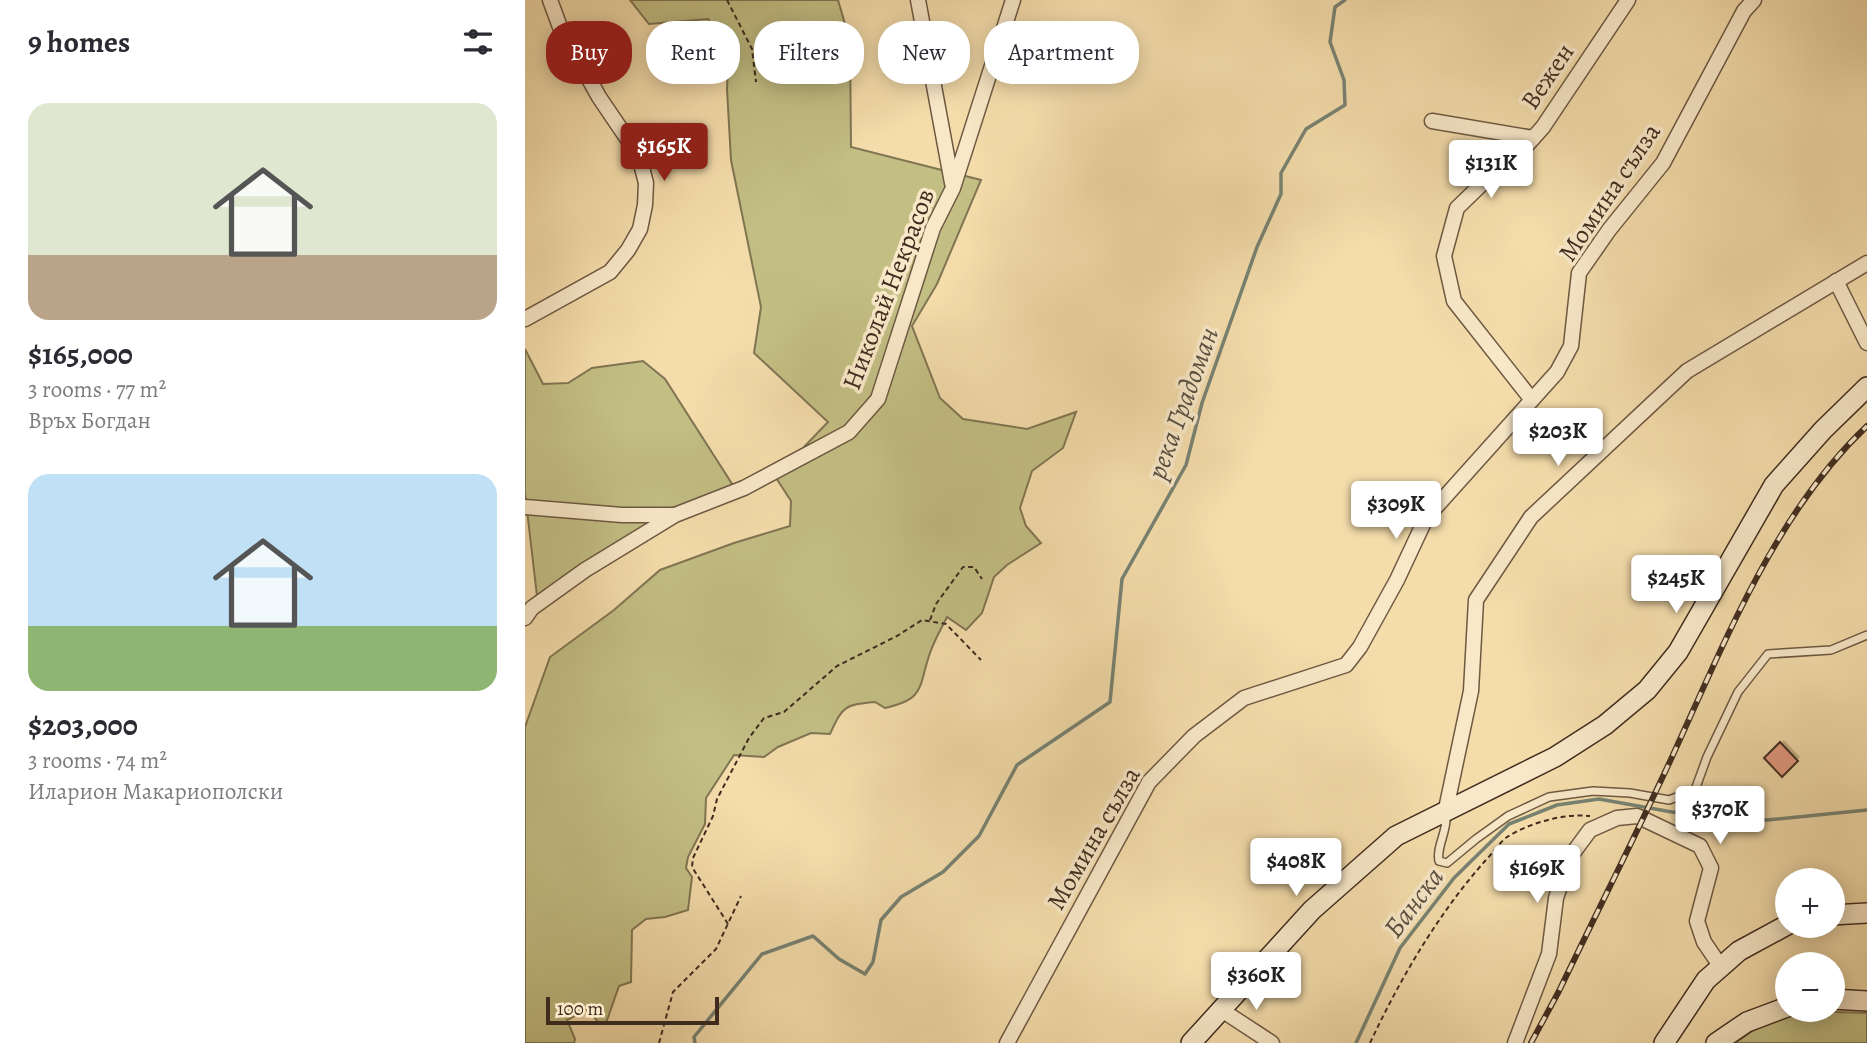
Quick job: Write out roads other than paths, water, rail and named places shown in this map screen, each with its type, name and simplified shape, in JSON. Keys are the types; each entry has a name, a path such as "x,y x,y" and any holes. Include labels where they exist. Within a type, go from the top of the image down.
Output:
{"street":[{"path":"525,319 610,272 628,250 640,229 645,205 646,183 639,156 599,97 560,27 550,0"},
{"path":"918,0 953,188"},
{"name":"Николай Некрасов","path":"525,618 532,608 585,569 675,515 744,488 849,432 878,399 933,228 953,188 1013,0"},
{"name":"Вежен","path":"1532,400 1454,301 1444,257 1457,208 1543,127 1628,0"},
{"name":"Момина сълза","path":"1007,1043 1149,782 1194,736 1244,698 1346,665 1360,647 1397,580 1426,518 1557,372 1571,346 1579,273 1663,163 1744,11 1754,0"},
{"path":"1432,121 1533,138"},
{"path":"1446,809 1471,691 1476,600 1531,517 1687,371 1867,264"},
{"path":"1836,281 1867,343"},
{"path":"1191,1043 1312,910 1396,836 1555,757 1605,725 1647,690 1678,652 1774,485 1823,430 1867,387"},
{"path":"525,507 622,515 675,515"},
{"path":"1515,1043 1549,954 1556,898 1570,857 1590,830 1617,818 1637,816 1700,846 1711,868 1697,921 1704,943 1721,967"},
{"path":"1845,914 1867,913"},
{"path":"1664,1043 1706,980 1739,951 1775,932"},
{"path":"1845,1000 1867,1001"},
{"path":"1220,1009 1272,1043"},
{"path":"1716,1043 1747,1023 1775,1012"}],"lane":[{"path":"1446,809 1447,825 1438,854 1439,861 1447,863 1508,817 1549,797 1593,791 1630,793 1669,800 1695,790 1707,757 1738,692 1768,654 1831,650 1867,635"}],"waterway":[{"name":"река Градоман","path":"695,1043 694,1037 762,954 813,936 839,959 865,974 873,962 881,920 901,897 943,872 979,836 1017,765 1110,702 1122,579 1186,465 1202,403 1257,247 1281,194 1281,173 1306,129 1345,105 1344,80 1330,42 1335,7 1345,0"},
{"name":"Банска","path":"1356,1043 1400,948 1454,878 1509,824 1557,805 1599,799 1672,812 1767,820 1867,810"}],"railway":[{"path":"1531,1043 1559,991 1755,582 1805,499 1834,461 1867,426"}]}
